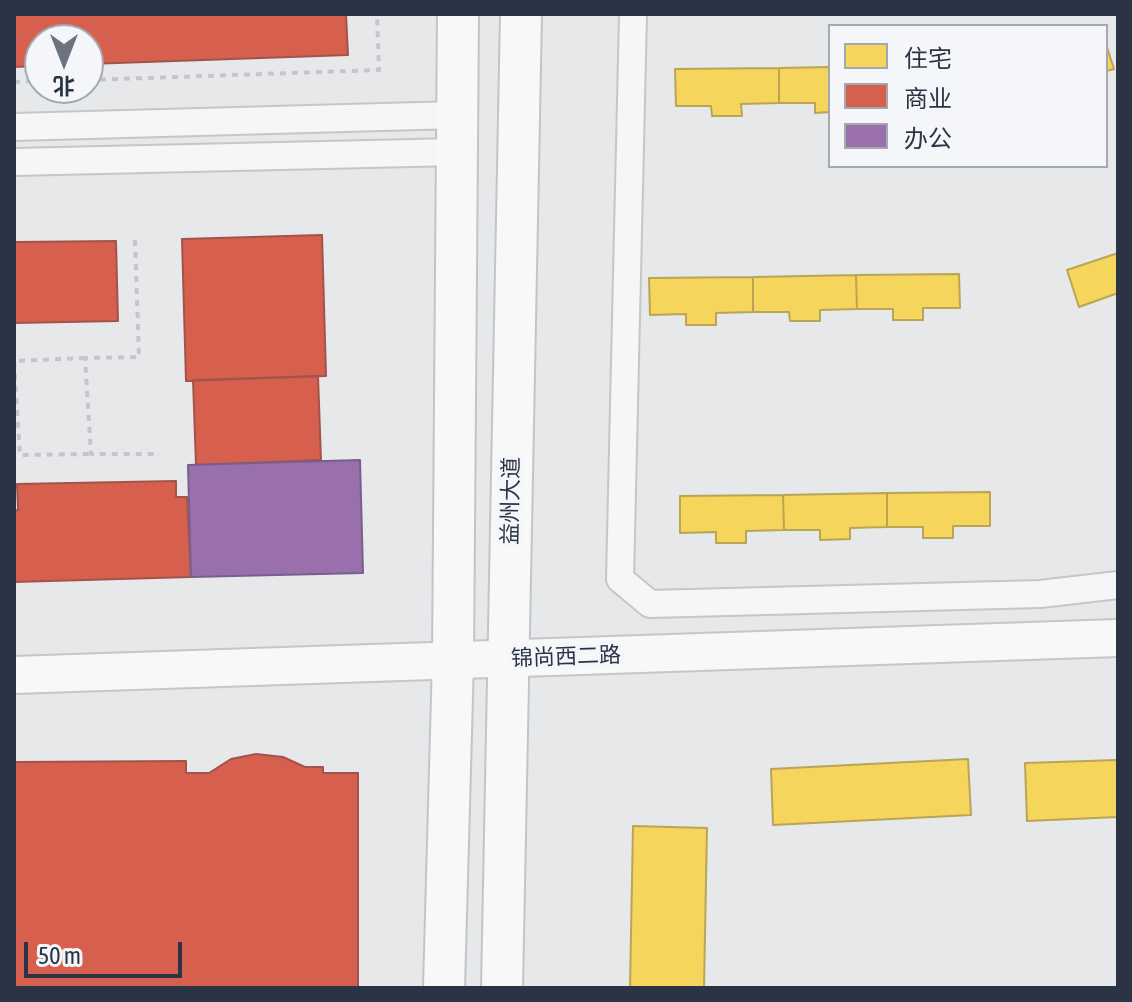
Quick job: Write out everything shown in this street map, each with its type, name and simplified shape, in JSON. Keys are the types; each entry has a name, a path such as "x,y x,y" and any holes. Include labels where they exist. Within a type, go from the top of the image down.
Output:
{"main road":[{"path":"444,988 453,660 458,14"},
{"name":"益州大道","path":"502,988 521,14"}],"street":[{"path":"633,14 620,579 650,604 1040,594 1118,585"},
{"path":"14,127 457,134"},
{"path":"14,162 457,134"},
{"name":"锦尚西二路","path":"14,675 1118,638"}],"path":[{"path":"104,79 379,70 377,14"},
{"path":"135,240 139,357 14,361 20,455 160,454"},
{"path":"85,358 91,454"}],"building: 住宅":[{"path":"1108,50 1114,69 1108,70"},
{"path":"828,67 828,112 815,113 815,103 779,103 779,68"},
{"path":"779,68 779,103 741,104 742,116 712,116 711,106 676,106 675,69"},
{"path":"1118,253 1118,293 1079,307 1067,270"},
{"path":"959,274 960,308 923,308 923,320 893,320 893,309 857,309 856,275"},
{"path":"856,275 857,309 820,310 820,321 790,321 789,312 753,312 753,277"},
{"path":"753,277 753,312 716,313 716,325 686,325 686,314 650,315 649,278"},
{"path":"990,492 990,526 953,526 953,538 923,538 923,527 887,527 887,493"},
{"path":"887,493 887,527 850,528 850,539 820,540 820,530 784,530 783,495"},
{"path":"783,495 784,530 746,531 746,543 716,543 716,532 680,533 680,496"},
{"path":"968,759 971,815 773,825 771,769"},
{"path":"1118,760 1118,817 1027,821 1025,763"},
{"path":"633,826 707,828 704,988 630,988"}],"building: 商业":[{"path":"14,14 346,14 348,55 104,63 104,24 24,24 24,67 14,67"},
{"path":"322,235 326,376 186,381 182,239"},
{"path":"116,241 118,321 14,323 14,242"},
{"path":"318,376 321,460 196,465 193,380"},
{"path":"176,481 176,497 187,497 191,577 14,582 17,484"},
{"path":"256,754 283,757 305,767 323,767 323,773 358,773 358,988 14,988 14,762 186,761 186,773 209,773 231,759"}],"building: 办公":[{"path":"360,460 363,573 191,577 188,465"}]}
